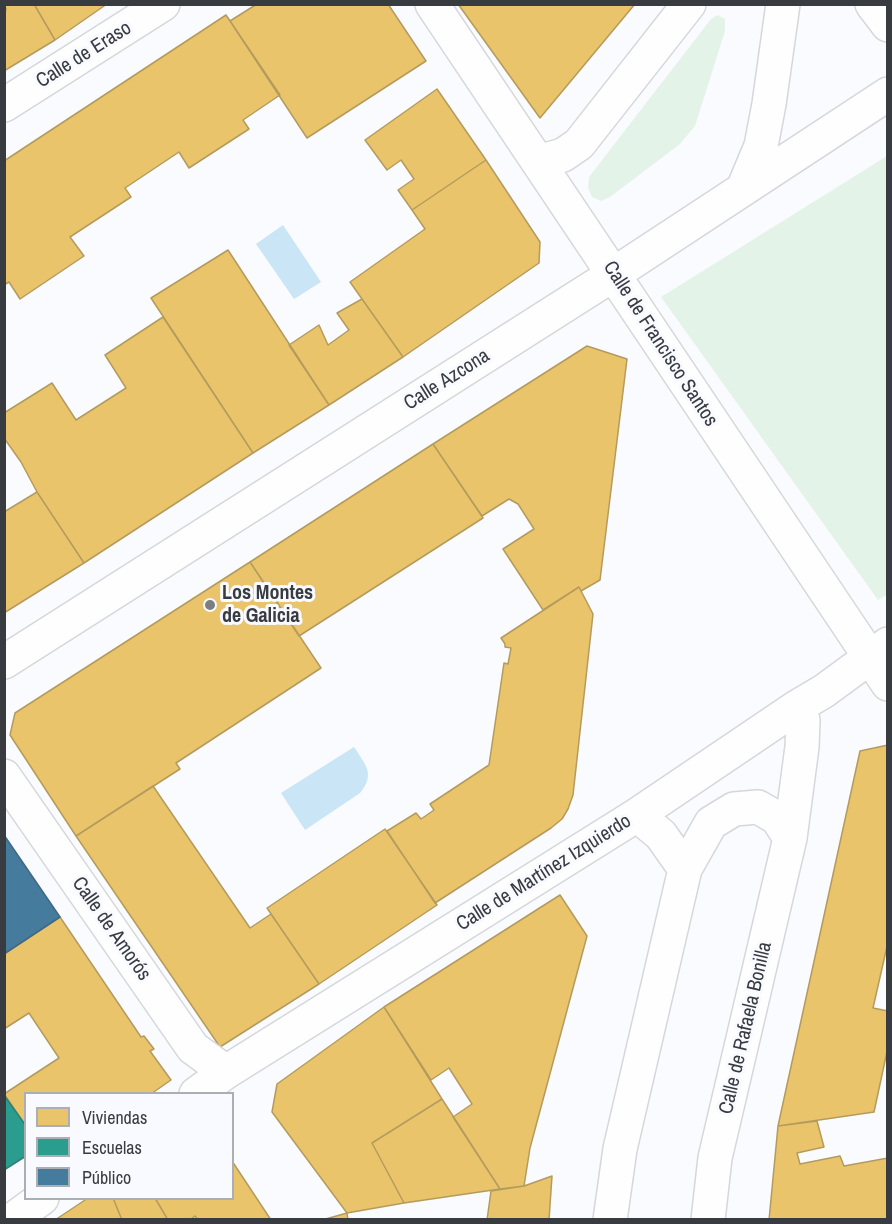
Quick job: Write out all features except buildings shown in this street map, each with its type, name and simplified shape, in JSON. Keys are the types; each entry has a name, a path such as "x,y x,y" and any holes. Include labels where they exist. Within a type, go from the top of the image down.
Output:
{"street":[{"name":"Calle de Eraso","path":"4,105 163,4"},
{"name":"Calle de Francisco Santos","path":"432,4 650,330 882,661"},
{"path":"538,162 563,155 579,144 689,4"},
{"path":"743,189 763,136 783,4"},
{"path":"872,4 888,25"},
{"name":"Calle Azcona","path":"4,662 614,274 888,94"},
{"name":"Calle de Martínez Izquierdo","path":"199,1092 226,1072 637,815 797,706 882,661"},
{"name":"Calle de Rafaela Bonilla","path":"708,1220 715,1158 790,838 802,747 803,720 797,706"},
{"name":"Calle de Amorós","path":"4,776 193,1048 226,1072"},
{"path":"610,1220 620,1149 685,869 711,823 734,809 758,807 777,818 790,838"},
{"path":"637,815 661,835 685,869"},
{"path":"12,1220 39,1200"}],"shaded area":[{"path":"718,15 725,19 725,31 695,126 680,144 610,197 601,201 592,197 588,188 589,177 711,19"},
{"path":"887,156 888,594 878,600 661,297"}],"water":[{"path":"283,225 321,282 294,299 256,244"},
{"path":"354,747 367,769 365,786 360,793 305,830 281,793"}],"place":[{"name":"Los Montes de Galicia","path":"210,605"}]}
